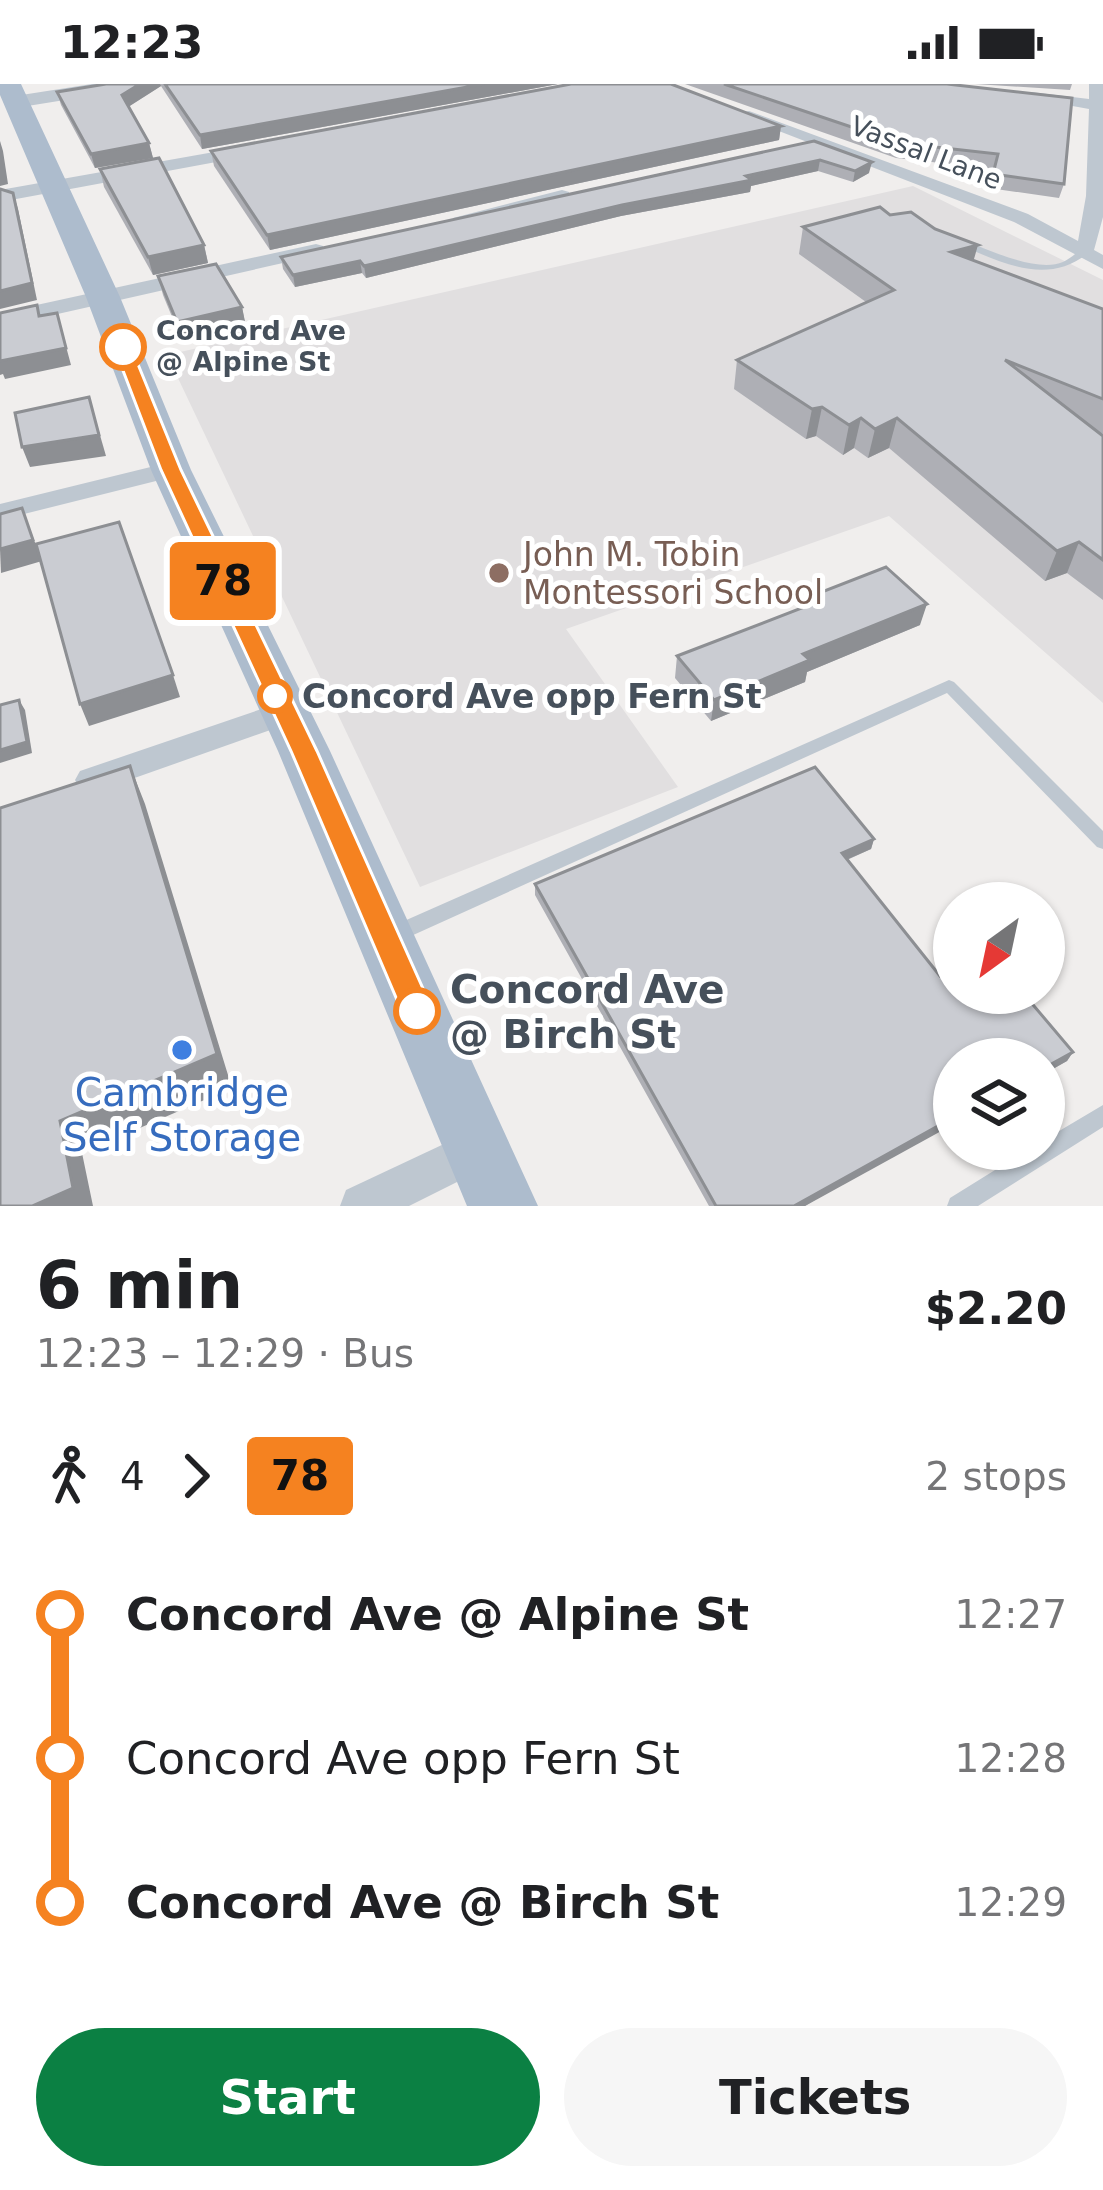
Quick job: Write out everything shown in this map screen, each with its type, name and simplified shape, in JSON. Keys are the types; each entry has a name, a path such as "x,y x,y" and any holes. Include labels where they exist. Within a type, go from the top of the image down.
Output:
{"main road":[{"path":"8,97 103,298 171,470 285,713 490,1178"}],"street":[{"path":"8,97 127,84"},
{"path":"1083,254 1093,242 1099,214 1097,84"},
{"path":"1019,96 1097,105"},
{"name":"Vassal Lane","path":"717,105 1021,218 1103,263"},
{"path":"778,150 819,141"},
{"path":"0,196 263,148"},
{"path":"438,223 591,191"},
{"path":"0,320 327,247"},
{"path":"0,512 171,470"},
{"path":"65,789 285,713"},
{"path":"362,1206 490,1178"}],"lane":[{"path":"918,228 955,236 1036,268 1073,263 1083,254"},
{"path":"385,939 949,686 1103,842"},
{"path":"958,1206 1103,1115"}],"shaded area":[{"name":"John M. Tobin Montessori School","path":"913,186 1103,280 1103,703 889,516 566,629 678,787 420,887 167,355"}],"building":[{"path":"140,84 122,95 149,143 91,154 57,92"},
{"path":"165,84 484,84 200,135"},
{"path":"571,84 671,84 781,126 267,235 211,151"},
{"path":"724,84 947,84 1072,98 1064,184 993,174 998,154 899,143"},
{"path":"814,141 872,162 855,171 820,160 746,176 752,180 622,205 364,266 360,261 293,275 281,257"},
{"path":"159,158 204,245 148,257 100,169"},
{"path":"0,189 13,193 32,283 0,291"},
{"path":"880,207 890,215 911,212 935,229 978,245 951,252 1103,309 1103,399 1005,360 1103,436 1103,560 1079,542 1057,551 897,418 875,429 861,418 849,425 822,407 812,409 737,360 894,290 803,227"},
{"path":"216,264 242,307 177,322 158,276"},
{"path":"37,305 39,316 57,313 66,348 0,361 0,313"},
{"path":"89,397 99,435 22,447 15,413"},
{"path":"22,508 33,540 0,549 0,514"},
{"path":"119,522 173,675 80,704 36,544"},
{"path":"886,567 927,604 803,654 810,660 714,700 677,656 807,606 801,600"},
{"path":"19,700 27,742 0,750 0,705"},
{"path":"130,766 217,1054 60,1121 73,1188 32,1206 0,1206 0,808"},
{"path":"815,767 874,839 842,853 933,967 933,1014 1041,1014 1061,1038 933,1038 933,1129 794,1206 716,1206 535,884"}],"bus line":[{"name":"78","path":"123,347 171,470 304,751 417,1011"}],"place":[{"name":"Concord Ave @ Alpine St","path":"123,347"},
{"name":"John M. Tobin Montessori School","path":"499,573"},
{"name":"Concord Ave opp Fern St","path":"275,696"},
{"name":"Concord Ave @ Birch St","path":"417,1011"},
{"name":"Cambridge Self Storage","path":"182,1050"}]}
